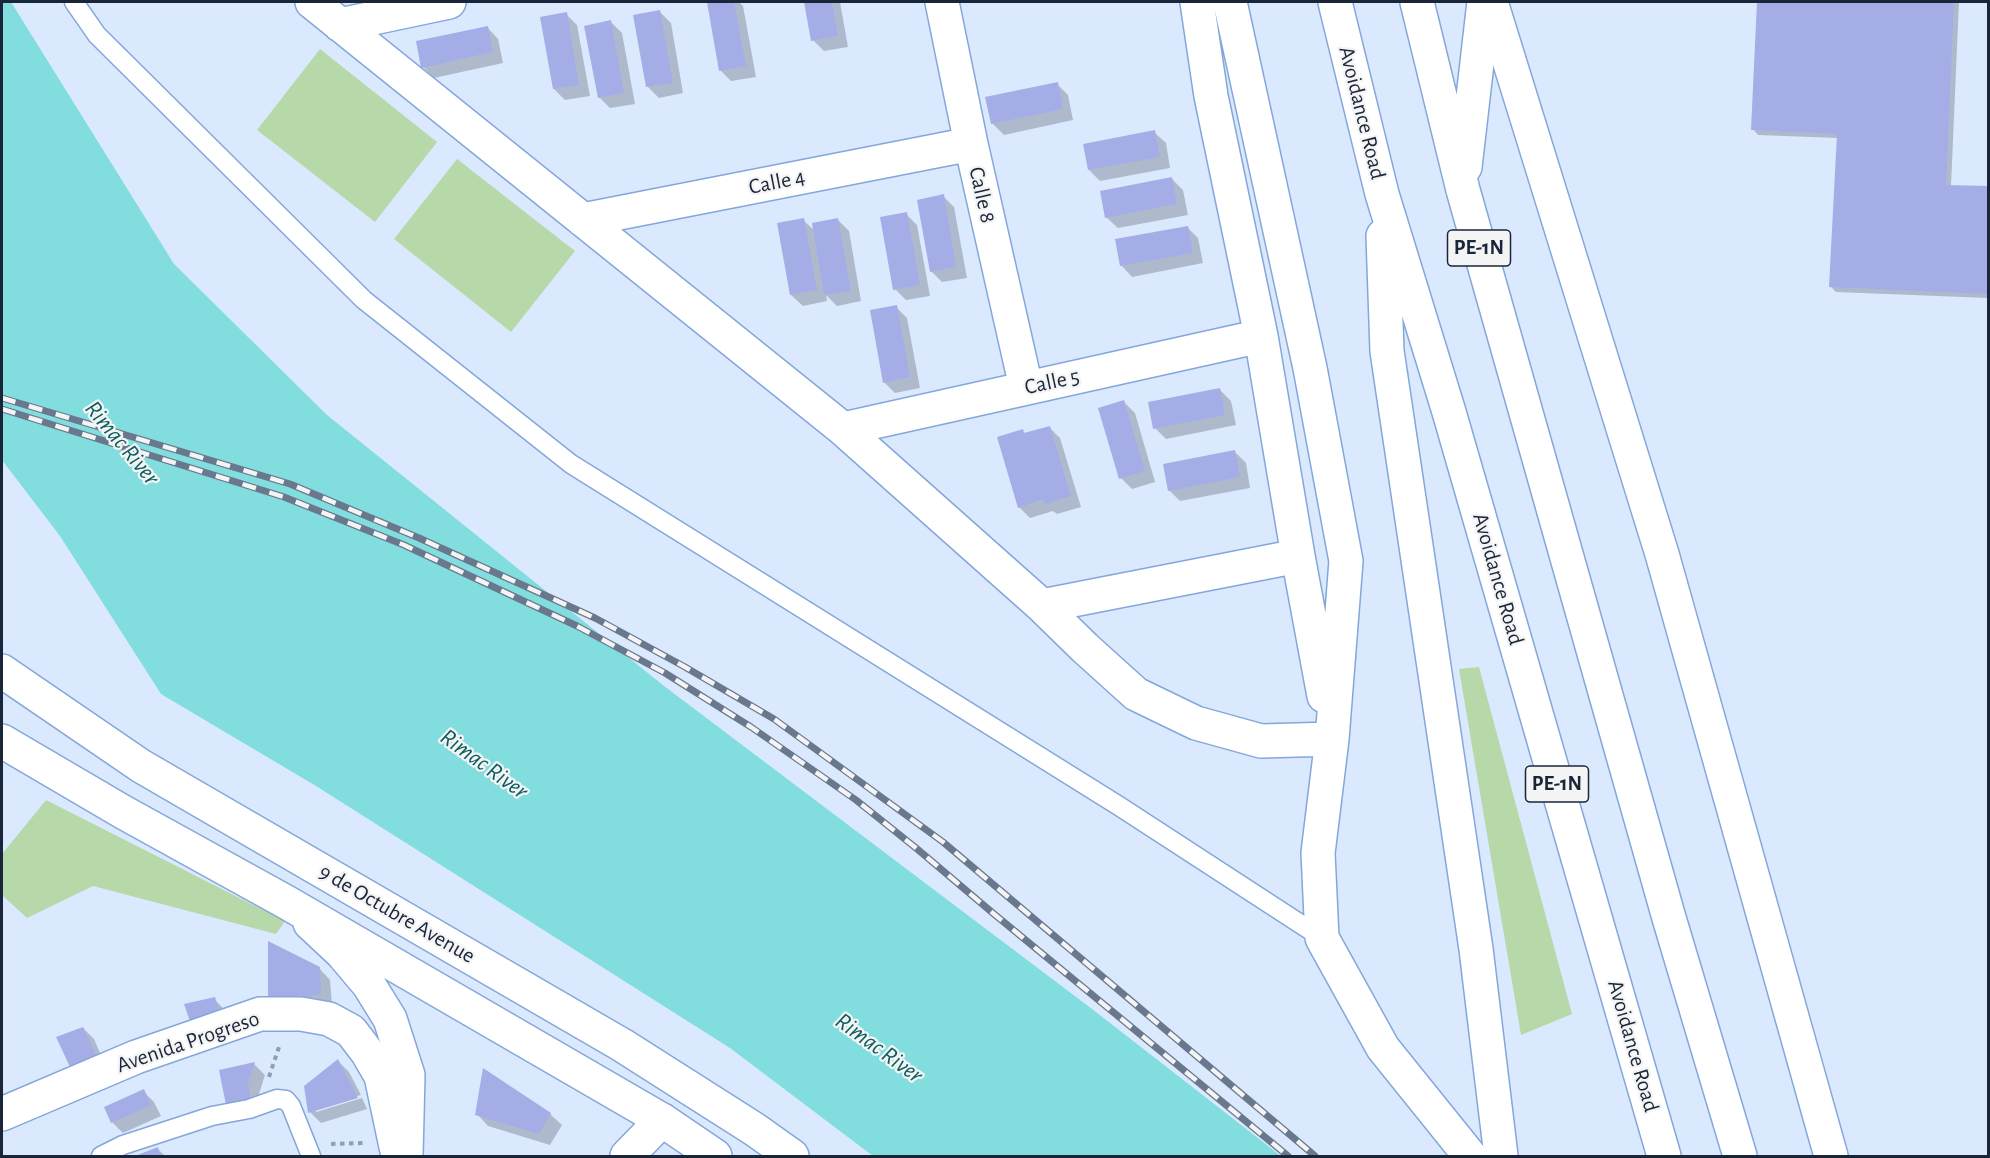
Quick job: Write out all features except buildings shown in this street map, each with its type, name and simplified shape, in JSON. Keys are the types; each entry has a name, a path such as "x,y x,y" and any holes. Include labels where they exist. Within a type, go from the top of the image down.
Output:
{"main road":[{"path":"312,2 843,429 1042,606 1136,694 1196,723 1261,741 1332,739"},
{"path":"340,25 449,2"},
{"name":"Calle 8","path":"942,2 970,144 1026,387"},
{"path":"1197,2 1211,96 1262,336 1298,556 1332,739"},
{"path":"1230,2 1310,368 1346,561 1332,739 1318,853 1322,938 1383,1048 1470,1156"},
{"name":"Avoidance Road","path":"1335,2 1382,194 1449,412 1664,1156"},
{"name":"PE-1N","path":"1417,2 1462,190 1669,918 1740,1156"},
{"path":"1462,190 1484,2"},
{"path":"1491,2 1662,554 1831,1156"},
{"name":"Calle 4","path":"583,220 970,144"},
{"path":"1382,194 1387,351 1476,950 1501,1156"},
{"name":"Calle 5","path":"843,429 1262,336"},
{"path":"1042,606 1298,556"},
{"name":"9 de Octubre Avenue","path":"2,671 141,766 622,1045 754,1129 792,1156"},
{"name":"9 de Octubre Avenue","path":"2,741 123,812 286,902 662,1120 715,1156"},
{"path":"286,902 342,953 369,985 390,1019 408,1075 400,1152"},
{"name":"Avenida Progreso","path":"2,1114 136,1057 260,1014 301,1014 328,1019 351,1031 367,1052 381,1076 400,1152"},
{"path":"627,1156 662,1120"}],"lane":[{"path":"74,2 97,35 364,300 571,464 1109,800 1322,938"},
{"path":"101,1156 123,1145 212,1116 249,1109 277,1099 286,1100 291,1106 309,1150"}],"path":[{"path":"260,1014 273,1039 282,1038 268,1082 269,1102"},
{"path":"309,1150 400,1152"}],"shaded area":[{"path":"320,49 437,142 375,222 257,130"},
{"path":"457,159 575,251 511,332 394,239"},
{"path":"1479,667 1572,1014 1521,1035 1459,669"},
{"path":"46,800 285,921 276,934 93,886 27,918 2,895 2,854"}],"water":[{"name":"Rimac River","path":"2,2 11,2 174,264 327,415 664,686 1092,1009 1281,1156 873,1156 730,1048 316,786 161,694 60,536 2,460"}],"railway":[{"path":"2,398 290,484 419,538 595,618 685,667 774,719 943,842 1315,1156"},
{"path":"2,409 284,497 404,545 577,626 665,673 751,727 856,800 1288,1156"}]}
